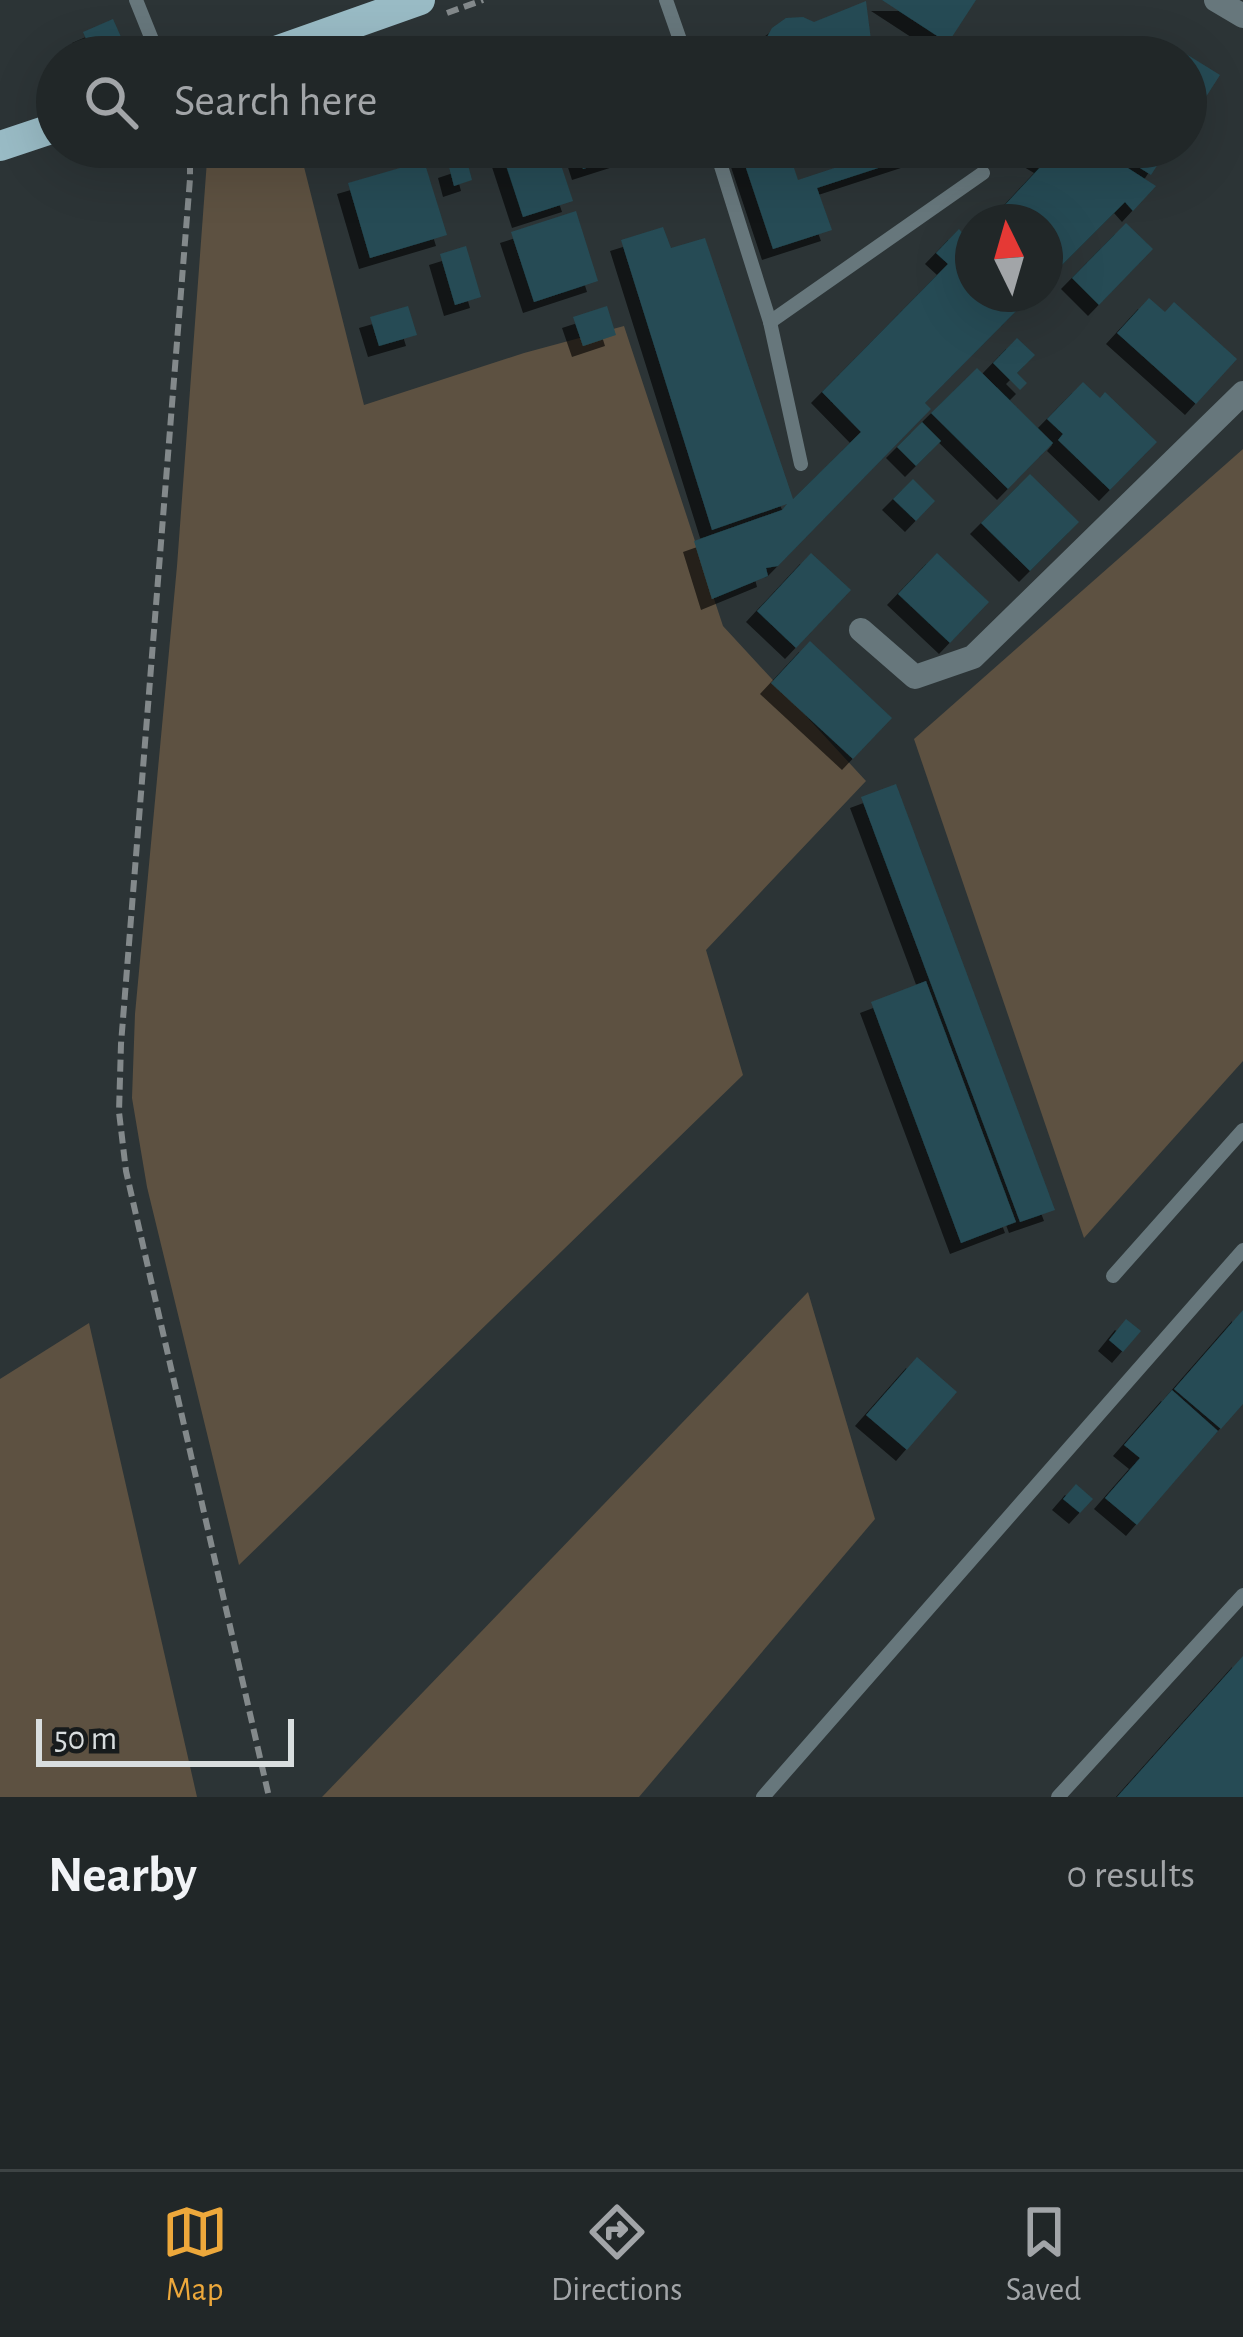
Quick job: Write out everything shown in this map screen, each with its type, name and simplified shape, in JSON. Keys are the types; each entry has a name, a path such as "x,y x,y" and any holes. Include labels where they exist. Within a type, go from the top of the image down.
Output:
{"main road":[{"path":"318,36 420,0"},
{"path":"0,146 36,134"}],"street":[{"path":"1216,0 1243,16"},
{"path":"861,630 915,677 973,657 1243,394"}],"lane":[{"path":"136,0 151,36"},
{"path":"666,0 679,36"},
{"path":"726,168 770,322 801,464"},
{"path":"770,322 983,173"},
{"path":"1113,1276 1243,1130"},
{"path":"763,1797 1243,1250"},
{"path":"1058,1797 1243,1595"}],"path":[{"path":"190,168 119,1112 127,1171 268,1797"}],"shaded area":[{"path":"206,168 304,168 364,405 624,326 723,626 866,781 706,950 743,1075 239,1565 147,1187 132,1098 135,1014 177,566"},
{"path":"1243,449 1243,1061 1084,1238 914,739"},
{"path":"808,1292 875,1519 639,1797 322,1797"},
{"path":"89,1323 197,1797 0,1797 0,1379"}],"building":[{"path":"882,0 976,0 953,36 937,36"},
{"path":"866,1 870,36 768,36 786,18 814,22"},
{"path":"113,19 121,36 85,36 83,32"},
{"path":"1207,67 1220,75 1207,95"},
{"path":"400,168 426,168 447,235 370,258 348,183"},
{"path":"449,168 469,168 472,180 454,186"},
{"path":"507,168 562,168 573,201 523,217"},
{"path":"746,168 794,168 798,180 834,168 878,168 817,188 832,230 773,249"},
{"path":"1039,168 1128,168 1156,186 1133,211 1125,202 1063,264 1063,204 1006,204"},
{"path":"576,211 598,281 534,302 511,232"},
{"path":"1126,223 1153,249 1099,305 1072,278"},
{"path":"663,227 671,248 705,238 793,499 861,432 822,392 948,264 936,253 955,233 955,312 1015,312 925,403 931,409 778,566 766,568 768,576 712,599 694,541 782,510 787,504 712,530 621,240"},
{"path":"466,246 481,297 455,305 440,254"},
{"path":"1149,298 1165,312 1174,302 1237,359 1196,404 1117,333"},
{"path":"408,306 417,335 379,346 370,317"},
{"path":"607,306 616,335 583,346 573,317"},
{"path":"1017,338 1035,355 1017,373 1027,383 1020,390 993,363"},
{"path":"977,368 1053,443 1008,489 931,413"},
{"path":"1083,382 1100,398 1105,392 1157,442 1110,490 1058,440 1063,434 1047,419"},
{"path":"922,422 941,441 916,466 897,447"},
{"path":"1030,474 1079,522 1030,571 981,523"},
{"path":"913,479 935,501 916,521 893,499"},
{"path":"811,553 851,590 796,648 757,611"},
{"path":"937,553 989,602 950,643 898,594"},
{"path":"810,641 892,718 853,759 771,683"},
{"path":"896,784 1055,1210 1020,1222 861,797"},
{"path":"926,981 1016,1222 961,1243 871,1002"},
{"path":"1243,1310 1243,1404 1221,1429 1174,1389"},
{"path":"1126,1319 1141,1331 1123,1352 1109,1340"},
{"path":"917,1357 957,1392 907,1450 866,1415"},
{"path":"1172,1390 1218,1431 1137,1525 1105,1498 1140,1458 1124,1445"},
{"path":"1076,1484 1093,1499 1080,1513 1063,1499"},
{"path":"1243,1656 1243,1797 1117,1797"}]}
